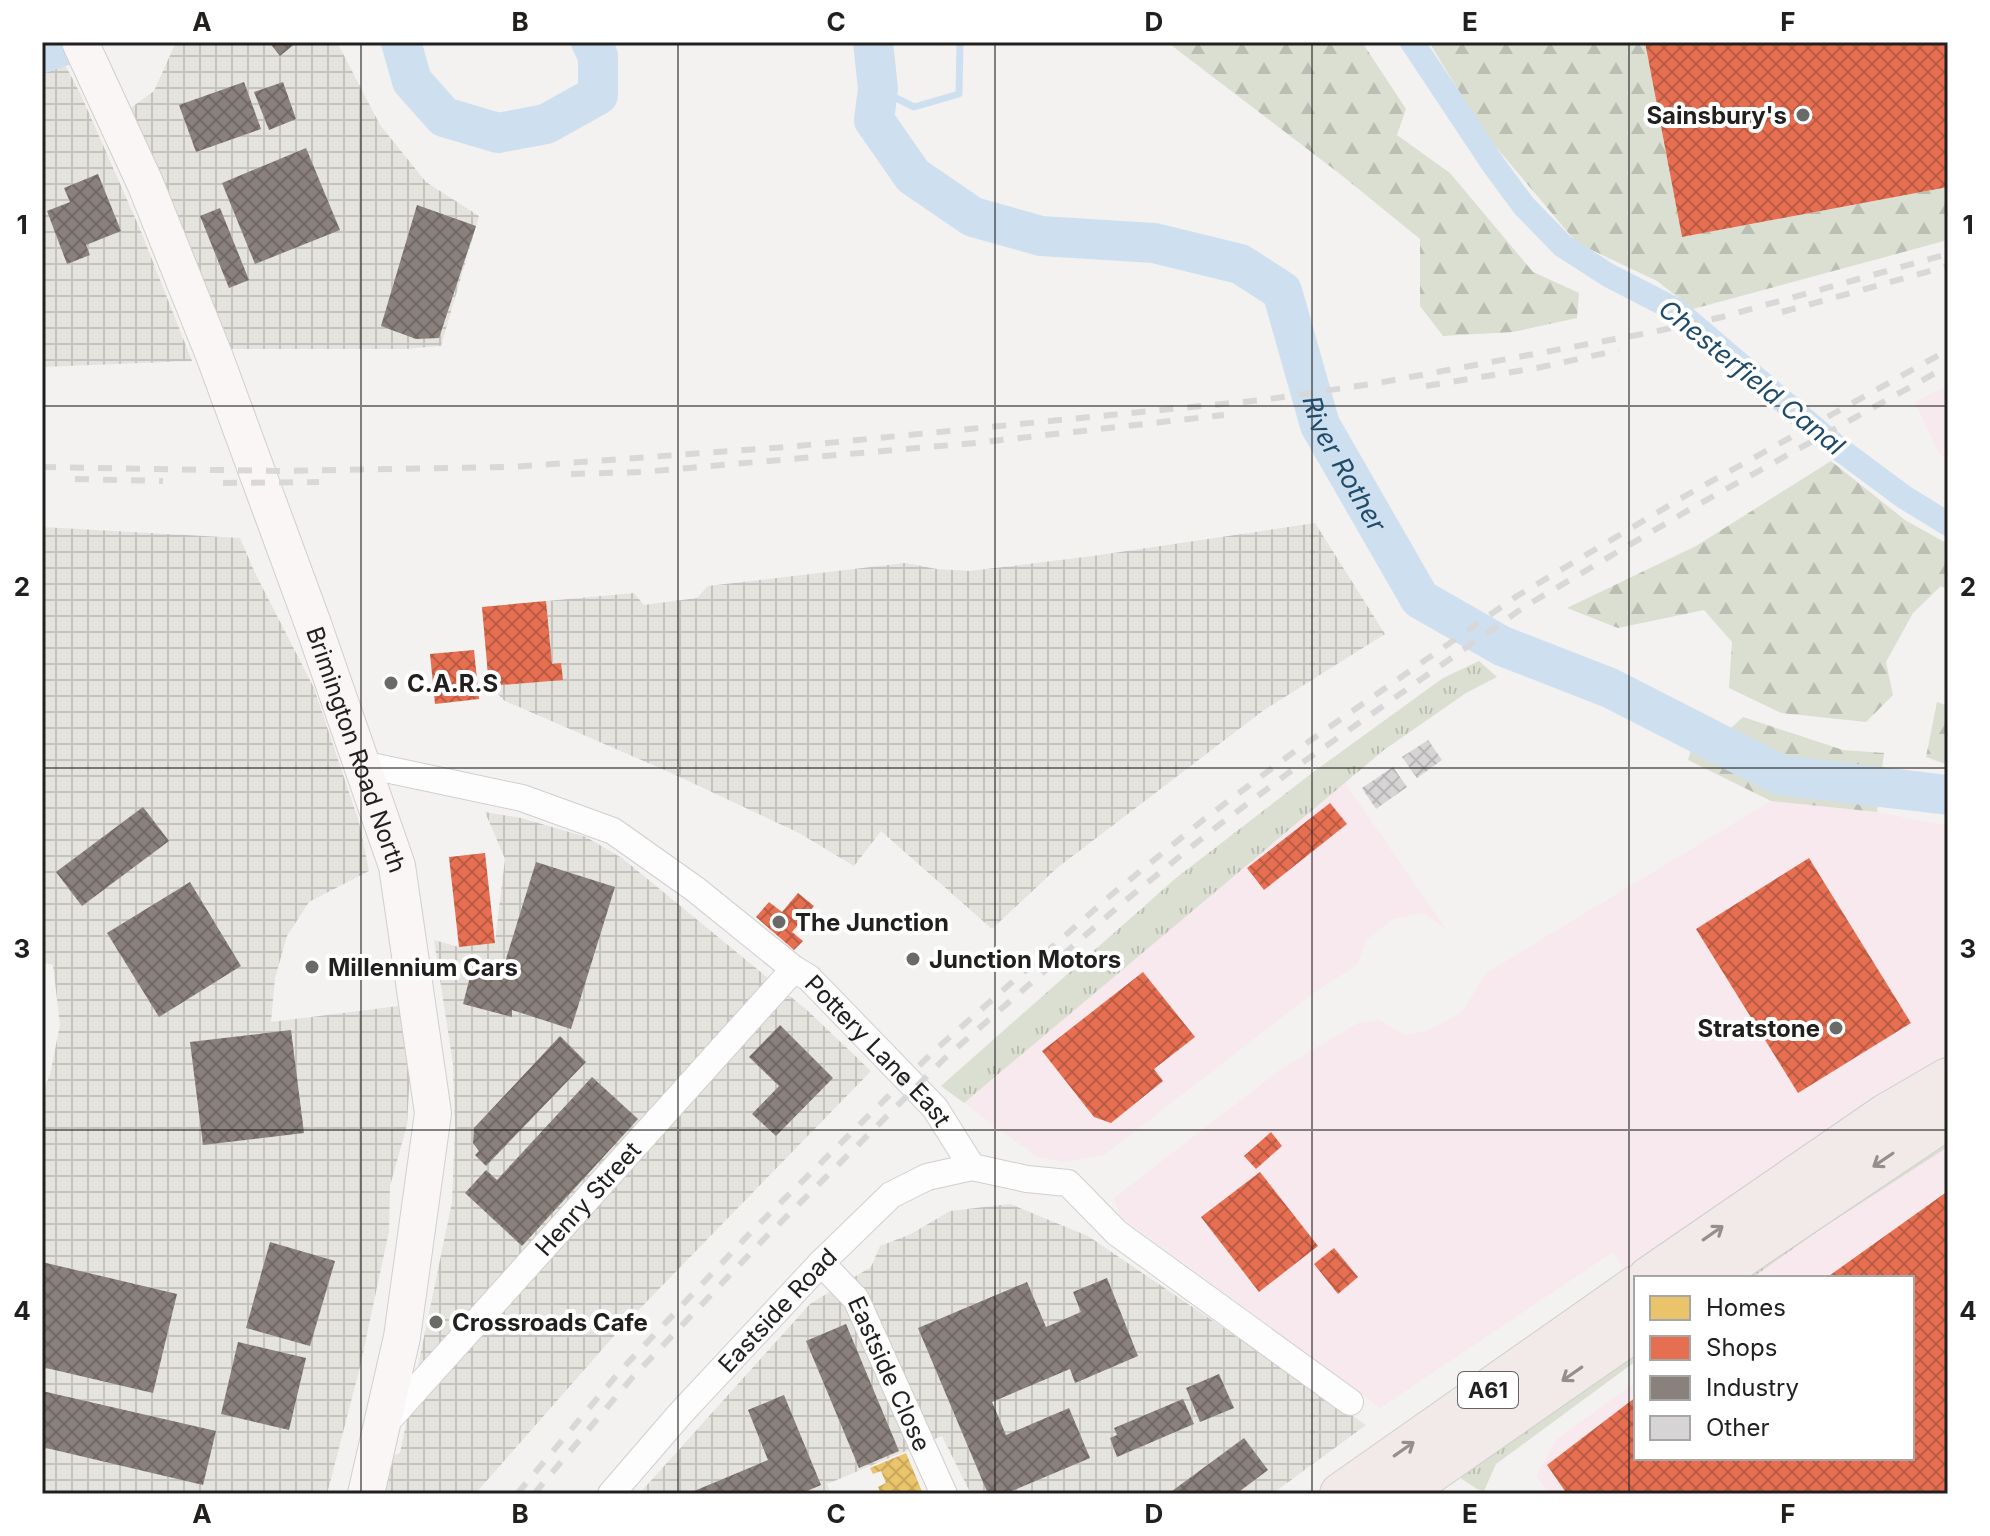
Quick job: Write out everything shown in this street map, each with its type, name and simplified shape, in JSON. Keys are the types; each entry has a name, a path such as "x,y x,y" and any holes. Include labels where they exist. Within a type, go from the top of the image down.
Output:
{"highway":[{"path":"1652,1276 1886,1115 1948,1079"},
{"path":"1712,1276 1948,1117"},
{"name":"A61","path":"1341,1494 1634,1288"},
{"name":"A61","path":"1399,1494 1634,1330"}],"main road":[{"name":"Brimington Road North","path":"80,42 145,183 214,355 308,609 397,866 433,1113 402,1337 366,1494"}],"street":[{"name":"Pottery Lane East","path":"362,764 522,798 613,831 695,889 809,978 935,1108 972,1167"},
{"name":"Henry Street","path":"380,1428 794,969"},
{"name":"Eastside Road","path":"611,1494 680,1414 821,1263 891,1195 927,1177 972,1167"},
{"path":"972,1167 1027,1179 1068,1183 1117,1233 1350,1402"},
{"name":"Eastside Close","path":"821,1263 856,1299 944,1494"}],"shaded area":[{"path":"42,42 53,42 81,95 140,229 192,361 42,367"},
{"path":"176,42 337,42 380,125 426,182 479,216 441,346 405,349 229,349 128,110 154,91"},
{"path":"1948,385 1948,459 1939,453 1915,402"},
{"path":"1315,523 1385,634 1264,710 1057,868 992,929 881,831 854,866 799,833 669,772 505,701 489,686 482,607 634,593 644,605 697,598 708,586 905,563 970,571"},
{"path":"42,527 240,538 314,688 359,822 369,871 309,902 287,936 275,978 271,1022 399,1006 410,1071 407,1125 390,1186 389,1231 360,1367 327,1494 42,1494 42,1094 50,1074 60,1025 53,965 42,962"},
{"path":"1345,783 1446,929 1423,913 1393,919 1366,940 1358,964 1308,997 1104,1155 1064,1162 1037,1157 964,1103"},
{"path":"1771,801 1877,812 1948,826 1948,1494 1549,1494 1536,1476 1557,1439 1634,1383 1634,1460 1914,1460 1914,1276 1634,1276 1634,1286 1613,1252 1380,1408 1120,1216 1114,1198 1281,1069 1358,1023 1379,1020 1405,1035 1427,1031 1462,1012 1486,973"},
{"path":"485,812 521,818 586,837 622,858 808,1011 871,1071 621,1328 475,1494 378,1494 388,1458 400,1453 452,1202 455,1130 453,1064 434,940 459,947 495,942 505,859"},
{"path":"1010,1204 1088,1236 1366,1425 1272,1494 971,1494 942,1436 827,1484 831,1494 639,1494 810,1304 871,1267 880,1246 911,1234 950,1211"}],"green space":[{"path":"1167,42 1362,42 1406,109 1397,135 1450,173 1533,272 1579,293 1577,318 1513,332 1443,336 1420,306 1420,239"},
{"path":"1429,42 1645,42 1682,237 1948,187 1948,240 1693,309 1657,281 1577,243 1485,134"},
{"path":"1831,461 1905,520 1948,544 1948,590 1941,586 1913,613 1886,662 1893,695 1866,722 1781,713 1729,688 1732,642 1704,610 1618,628 1567,608 1696,546"},
{"path":"1479,661 1497,677 1466,693 1384,750 964,1103 941,1086 1176,878 1316,770 1443,678"},
{"path":"1937,702 1948,706 1948,765 1926,757"},
{"path":"1743,717 1843,750 1884,753 1877,812 1771,801 1688,760 1699,722 1730,729"},
{"path":"1948,1133 1948,1147 1755,1276 1735,1276"},
{"path":"1634,1346 1634,1362 1496,1464 1484,1491 1453,1473"}],"building: Homes":[{"path":"906,1453 923,1494 881,1494 878,1487 886,1483 881,1471 873,1474 870,1468"}],"building: Shops":[{"name":"Sainsbury's","path":"1645,42 1948,42 1948,187 1682,237"},
{"path":"546,601 552,664 561,663 563,680 489,686 482,607"},
{"path":"474,650 479,699 435,704 430,654"},
{"path":"1330,803 1347,824 1264,890 1247,868"},
{"path":"485,853 495,943 459,947 449,857"},
{"path":"1809,858 1911,1023 1798,1093 1696,929"},
{"path":"798,893 814,906 792,932 803,941 794,950 756,917 769,902 782,912"},
{"path":"1143,972 1195,1037 1154,1069 1163,1081 1111,1123 1094,1117 1042,1051"},
{"path":"1271,1132 1282,1146 1256,1169 1244,1156"},
{"path":"1260,1172 1318,1246 1259,1292 1201,1217"},
{"path":"1948,1191 1948,1494 1567,1494 1547,1465 1634,1399 1634,1460 1914,1460 1914,1276 1829,1276"},
{"path":"1334,1248 1358,1277 1338,1294 1314,1264"}],"building: Industry":[{"path":"269,42 297,42 280,56"},
{"path":"244,82 261,129 196,152 179,105"},
{"path":"283,82 296,119 269,130 254,92"},
{"path":"306,148 340,230 255,264 222,183"},
{"path":"98,174 121,231 86,245 90,255 67,264 47,211 70,202 64,188"},
{"path":"417,205 476,226 439,338 416,339 381,326"},
{"path":"220,208 249,280 229,288 200,216"},
{"path":"143,807 169,841 82,906 56,872"},
{"path":"536,862 615,887 571,1029 512,1010 512,1017 463,1004 472,969 510,979 501,975"},
{"path":"190,882 241,966 159,1017 107,933"},
{"path":"780,1025 833,1078 776,1136 752,1114 779,1086 749,1057"},
{"path":"291,1030 304,1133 203,1145 190,1042"},
{"path":"560,1036 586,1062 486,1166 475,1155 479,1151 473,1143 474,1128"},
{"path":"592,1077 638,1119 522,1246 465,1193 486,1170 497,1180"},
{"path":"270,1242 335,1261 310,1346 246,1328"},
{"path":"42,1262 177,1294 153,1393 42,1367"},
{"path":"1107,1278 1138,1356 1075,1383 1070,1369 992,1402 1006,1435 1069,1408 1090,1458 1005,1494 988,1494 918,1328 1027,1282 1046,1327 1081,1312 1073,1292"},
{"path":"846,1324 899,1451 859,1468 806,1341"},
{"path":"238,1342 306,1358 289,1430 221,1414"},
{"path":"1219,1374 1234,1408 1200,1422 1186,1388"},
{"path":"42,1391 216,1431 203,1485 42,1447"},
{"path":"784,1395 821,1485 800,1494 687,1494 768,1460 748,1410"},
{"path":"1183,1399 1194,1424 1117,1457 1110,1438 1117,1435 1114,1428"},
{"path":"1244,1438 1268,1470 1236,1494 1168,1494"}],"building: Other":[{"path":"1428,740 1442,760 1417,778 1402,757"},
{"path":"1393,767 1407,787 1376,809 1362,788"}],"waterway":[{"name":"River Rother","path":"42,53 74,42"},
{"name":"River Rother","path":"401,42 412,81 444,117 498,133 546,124 598,95 598,56 591,42"},
{"name":"River Rother","path":"873,42 878,89 874,120 913,176 973,217 1041,236 1154,243 1240,264 1282,291 1320,425 1420,599 1502,646 1610,688 1780,775 1948,795"},
{"path":"878,89 914,107 959,94 960,42"},
{"name":"Chesterfield Canal","path":"1412,42 1524,206 1563,246 1608,275 1676,310 1838,448 1904,497 1948,524"}],"railway":[{"path":"42,467 275,471 511,467 787,447 1263,400 1378,383 1653,332 1722,317 1948,254"},
{"path":"1782,312 1948,266"},
{"path":"1426,386 1537,368 1619,350"},
{"path":"517,1494 621,1370 753,1230 935,1050 1111,895 1203,820 1291,754 1517,596 1685,496 1948,350"},
{"path":"534,1494 631,1379 763,1240 944,1059 1120,905 1211,831 1299,765 1524,607 1692,508 1948,366"},
{"path":"571,474 642,472 975,443 1224,415"},
{"path":"75,479 163,481"},
{"path":"223,483 319,482"}],"place":[{"name":"Sainsbury's","path":"1803,115"},
{"name":"C.A.R.S","path":"391,683"},
{"name":"The Junction","path":"779,922"},
{"name":"Junction Motors","path":"913,959"},
{"name":"Millennium Cars","path":"312,967"},
{"name":"Stratstone","path":"1836,1028"},
{"name":"Crossroads Cafe","path":"436,1322"}]}
